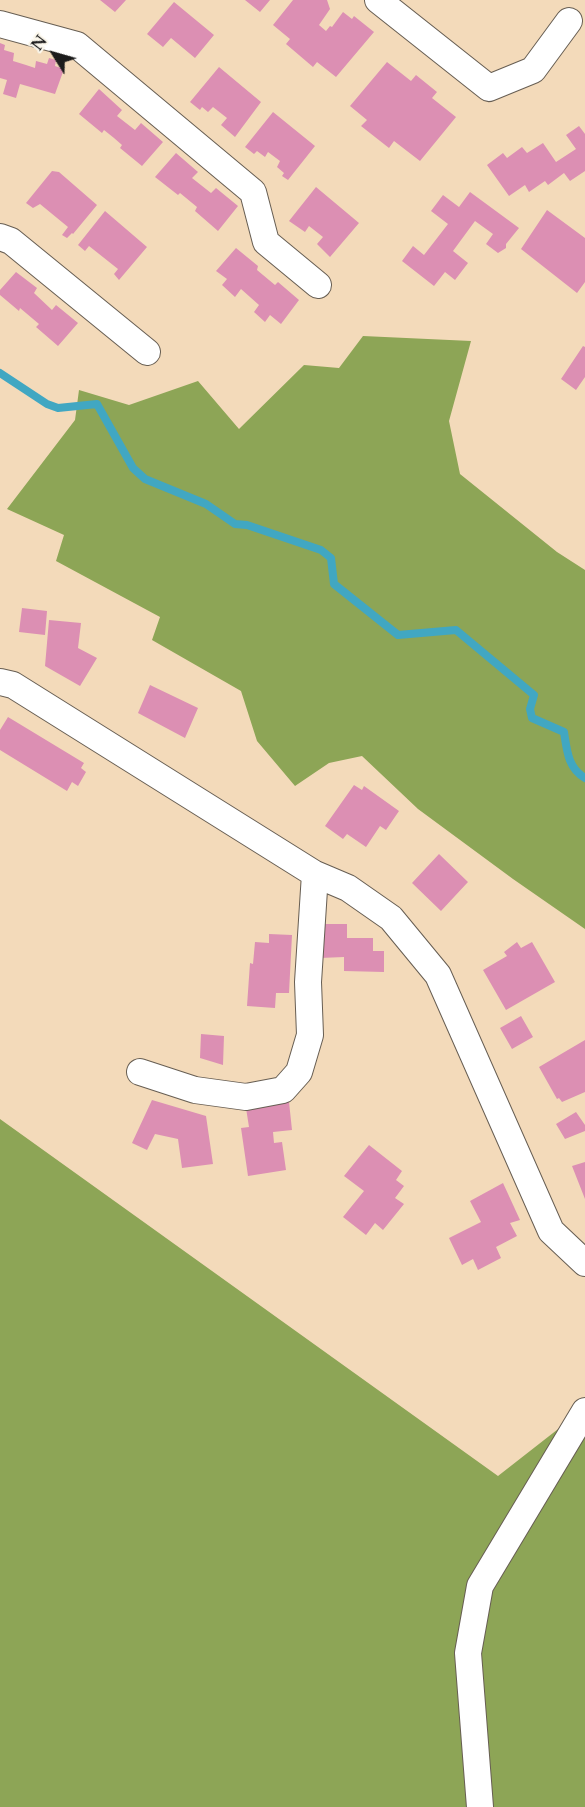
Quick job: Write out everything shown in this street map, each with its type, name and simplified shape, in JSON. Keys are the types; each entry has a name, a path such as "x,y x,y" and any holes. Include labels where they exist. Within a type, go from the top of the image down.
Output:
{"street":[{"path":"378,0 489,88 532,70 569,21"},
{"path":"0,24 77,45 253,192 266,242 318,285"},
{"path":"0,237 11,241 147,352"},
{"path":"0,682 13,685 315,874 348,888 391,918 438,975 551,1231 585,1263"},
{"path":"140,1072 195,1090 246,1097 283,1090 299,1072 310,1035 308,982 315,874"},
{"path":"480,1807 468,1653 480,1586 585,1411"}],"green space":[{"path":"363,336 471,341 449,421 460,474 557,552 585,570 585,929 418,809 362,756 329,763 295,786 257,741 241,691 152,640 160,617 56,561 64,535 7,509 75,420 79,390 129,405 198,381 239,429 304,365 339,368"},
{"path":"0,1119 498,1476 585,1408 585,1807 0,1807"}],"building":[{"path":"100,0 126,0 115,12"},
{"path":"245,0 270,0 260,12"},
{"path":"293,0 327,0 330,9 319,25 326,31 330,26 332,27 343,12 352,19 354,16 374,32 336,77 317,62 313,67 286,44 290,39 273,25"},
{"path":"174,2 214,35 195,58 171,38 163,47 147,34"},
{"path":"0,43 5,45 4,50 14,53 13,61 35,68 36,61 47,64 49,58 56,60 55,66 64,69 55,94 20,84 16,98 3,94 7,80 0,78"},
{"path":"387,62 411,81 416,75 437,92 432,98 456,117 420,161 394,141 389,148 361,126 367,120 350,106"},
{"path":"219,67 261,102 235,137 221,125 227,118 213,107 208,112 202,107 200,110 190,102"},
{"path":"99,89 122,110 117,116 135,130 141,123 163,142 142,166 120,148 122,145 114,138 104,130 102,133 79,114"},
{"path":"273,112 315,146 288,180 282,176 284,173 277,167 280,161 268,152 265,157 257,151 254,154 245,147"},
{"path":"579,126 585,134 585,171 570,181 564,173 548,185 545,181 529,192 525,185 509,196 487,165 503,153 507,158 522,147 527,153 543,143 556,162 576,149 566,135"},
{"path":"176,153 198,172 192,178 211,193 216,188 238,206 218,231 195,211 197,207 155,177"},
{"path":"52,171 59,172 97,205 67,238 62,235 68,227 40,204 33,208 26,203"},
{"path":"316,187 359,223 330,257 317,244 323,237 309,226 305,232 289,221"},
{"path":"470,192 519,228 506,244 506,248 498,253 486,244 493,234 475,221 453,251 468,263 455,280 445,272 434,286 402,261 413,246 424,255 448,224 431,211 443,195 459,207"},
{"path":"547,210 585,238 585,282 577,293 521,249"},
{"path":"105,211 147,247 119,280 114,274 118,269 89,246 85,251 78,245"},
{"path":"236,248 258,266 257,270 275,285 278,282 299,300 281,324 270,315 265,322 254,312 259,305 241,289 235,297 222,285 227,279 216,271"},
{"path":"16,272 37,288 34,293 52,310 56,305 78,323 58,346 36,327 39,324 0,295 0,290"},
{"path":"583,346 585,347 585,377 576,390 561,379"},
{"path":"22,608 47,611 45,635 19,632"},
{"path":"49,620 81,623 78,648 97,658 80,686 45,666"},
{"path":"150,685 198,708 185,738 138,713"},
{"path":"8,717 84,763 81,768 86,772 78,786 72,782 67,791 0,750 0,730"},
{"path":"354,785 362,790 364,786 399,811 386,830 380,826 366,847 347,834 343,839 325,826"},
{"path":"439,854 468,882 441,911 412,883"},
{"path":"322,924 347,924 347,938 373,938 373,951 384,951 384,972 344,971 344,957 320,958"},
{"path":"269,934 292,935 289,993 276,993 275,1008 247,1006 250,963 253,964 255,942 269,943"},
{"path":"517,942 521,948 532,942 555,982 506,1010 483,970 507,956 504,952"},
{"path":"521,1016 533,1037 512,1049 500,1028"},
{"path":"201,1034 224,1036 223,1065 200,1058"},
{"path":"585,1040 585,1092 562,1102 559,1098 557,1099 539,1067"},
{"path":"152,1100 206,1116 213,1164 182,1168 178,1139 155,1134 147,1150 132,1143"},
{"path":"289,1102 292,1130 273,1132 274,1143 282,1142 286,1170 248,1176 241,1128 249,1127 246,1108"},
{"path":"576,1112 585,1125 585,1131 565,1139 556,1124"},
{"path":"369,1145 402,1171 396,1180 404,1186 395,1198 404,1204 383,1230 375,1223 366,1235 343,1217 364,1191 344,1176"},
{"path":"585,1162 585,1199 572,1166"},
{"path":"503,1183 520,1220 510,1223 517,1236 496,1247 501,1258 478,1270 473,1259 462,1265 449,1238 481,1222 470,1201"}],"waterway":[{"path":"0,373 47,404 58,408 97,404 133,468 145,479 206,504 235,524 247,525 321,550 331,558 334,584 398,635 456,630 534,695 530,709 532,718 564,732 567,752 572,764 585,778"}]}
